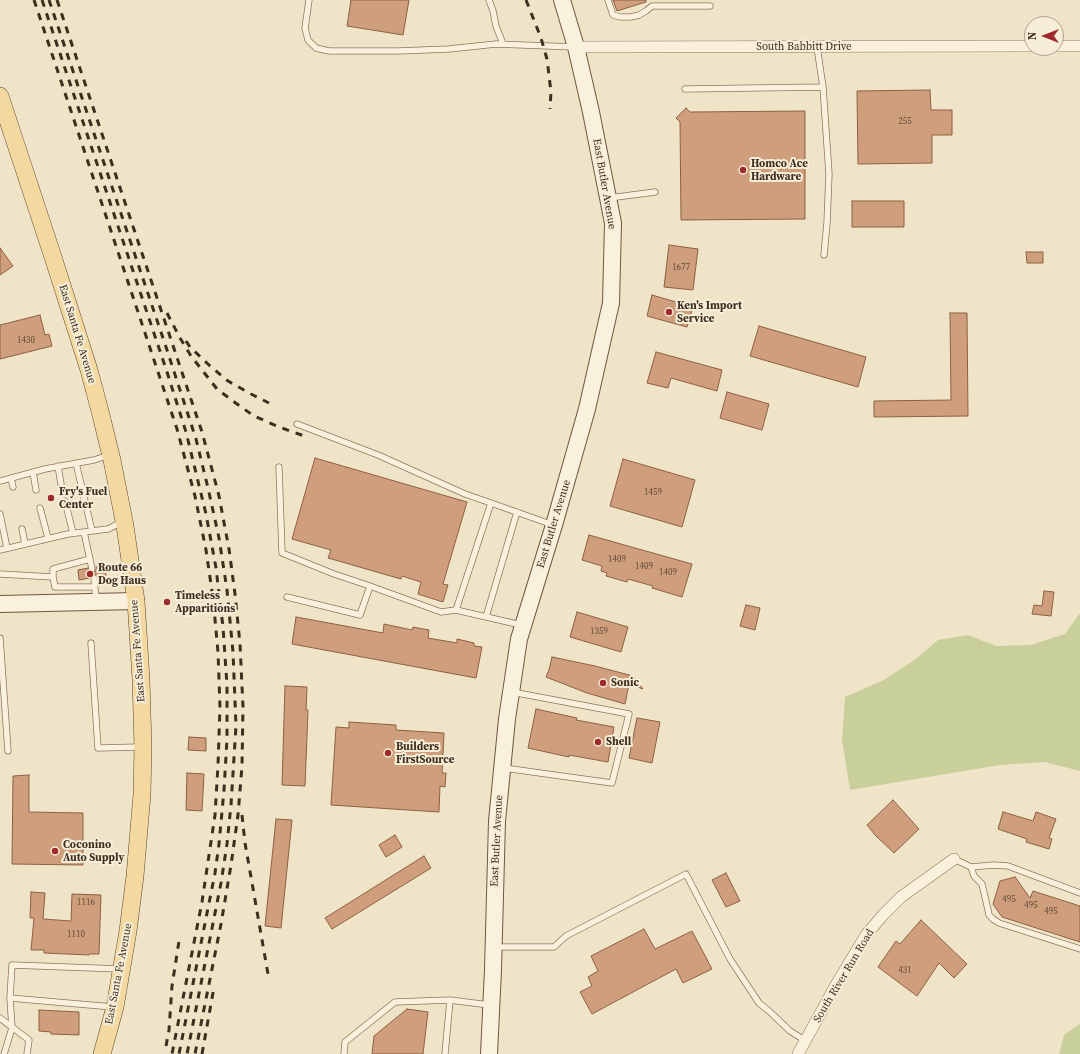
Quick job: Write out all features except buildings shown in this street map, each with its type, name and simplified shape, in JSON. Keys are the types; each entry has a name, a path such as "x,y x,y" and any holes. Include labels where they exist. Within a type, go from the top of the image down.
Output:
{"main road":[{"name":"East Butler Avenue","path":"489,1054 494,946 497,821 507,719 519,639 554,525 587,409 611,303 613,223 591,112 576,47 562,0"},
{"name":"East Santa Fe Avenue","path":"0,96 3,115 38,210 89,370 111,454 124,520 136,602 141,679 143,747 142,794 135,876 128,931 115,1007 102,1054"},
{"path":"0,604 95,595 136,602"}],"street":[{"name":"South Babbitt Drive","path":"576,47 1024,46"},
{"path":"1064,46 1080,46"},
{"name":"South River Run Road","path":"798,1054 837,983 866,935 901,897 954,859"}],"lane":[{"path":"308,0 305,28 308,40 316,48 329,51 449,50 472,46 502,44 576,47"},
{"path":"489,0 502,44"},
{"path":"608,0 613,15 620,17 639,15 646,12 652,6 710,6"},
{"path":"817,46 823,87 829,174 824,255"},
{"path":"685,89 823,87"},
{"path":"608,199 654,192"},
{"path":"297,424 378,455 465,494 554,525"},
{"path":"0,481 58,466 94,460 111,454"},
{"path":"76,463 92,531"},
{"path":"58,466 62,484"},
{"path":"279,467 282,553 334,574 441,612 456,610 523,626"},
{"path":"32,472 36,490"},
{"path":"11,478 13,487"},
{"path":"65,501 73,533"},
{"path":"456,610 491,503"},
{"path":"40,508 48,538"},
{"path":"486,617 517,512"},
{"path":"0,514 7,548"},
{"path":"0,550 73,533 108,529 124,520"},
{"path":"22,529 25,544"},
{"path":"84,532 92,569"},
{"path":"90,558 53,569 55,587 95,595 94,578"},
{"path":"0,574 53,577"},
{"path":"287,597 360,615 370,586"},
{"path":"0,638 8,751"},
{"path":"91,643 98,748 143,747"},
{"path":"502,767 612,783 629,714 511,692"},
{"path":"954,859 971,867 994,865 1008,866 1080,893"},
{"path":"971,867 974,876 982,884 989,915 993,919 999,923 1080,949"},
{"path":"494,946 554,946 566,936 686,874 730,959 758,1003 769,1011 790,1031 806,1041"},
{"path":"4,1054 12,1028 10,998 12,965 122,970"},
{"path":"10,998 115,1007"},
{"path":"445,1054 450,1000"},
{"path":"344,1054 345,1042 395,1002 450,1000 491,1005"},
{"path":"0,1018 29,1040 28,1054"}],"green space":[{"path":"1080,613 1080,771 1045,762 1000,765 850,790 842,739 845,697 884,680 916,659 938,640 968,635 996,646 1031,645 1065,634"},
{"path":"1080,1024 1080,1054 1059,1054 1064,1035"}],"railway":[{"path":"34,0 177,429 195,496 206,550 213,598 218,652 220,707 215,815 202,902 172,1054"},
{"path":"42,0 186,432 206,514 216,568 223,627 227,685 227,739 224,790 215,873 179,1054"},
{"path":"49,0 196,439 219,538 227,590 233,652 236,726 231,805 221,883 187,1054"},
{"path":"57,0 202,432 219,496 229,549 235,594 240,644 243,707 242,766 238,815 221,924 195,1054"},
{"path":"526,0 541,38 547,59 551,92 550,109"},
{"path":"167,313 191,356 217,389 254,416 307,437"},
{"path":"186,341 190,347 228,381 269,403"},
{"path":"242,815 245,843 268,974"},
{"path":"166,1046 169,1030 172,986 179,941"},
{"path":"202,1054 214,987"}],"place":[{"name":"Homco Ace Hardware","path":"743,170"},
{"name":"Ken's Import Service","path":"669,312"},
{"name":"Fry's Fuel Center","path":"51,498"},
{"name":"Route 66 Dog Haus","path":"90,574"},
{"name":"Timeless Apparitions","path":"167,602"},
{"name":"Sonic","path":"603,683"},
{"name":"Shell","path":"598,742"},
{"name":"Builders FirstSource","path":"388,753"},
{"name":"Coconino Auto Supply","path":"55,851"}]}
